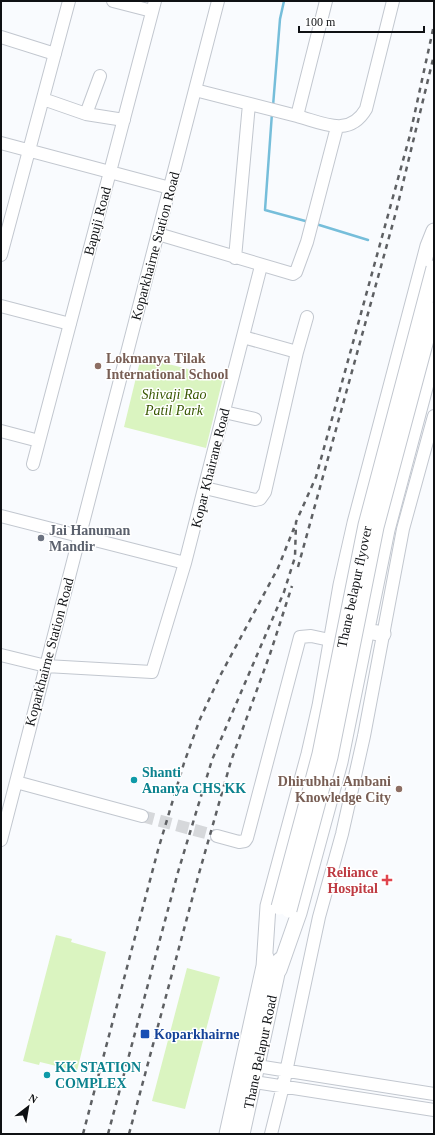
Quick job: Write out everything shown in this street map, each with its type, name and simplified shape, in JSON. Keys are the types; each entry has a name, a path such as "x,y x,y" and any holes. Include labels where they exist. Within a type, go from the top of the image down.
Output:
{"main road":[{"path":"271,969 268,906 309,754 320,706 354,523 426,253 434,231"},
{"name":"Thane belapur flyover","path":"284,909 320,754 352,587 366,525 434,268"},
{"name":"Thane belapur flyover","path":"284,909 332,749 362,589 376,528 434,310"},
{"path":"271,969 299,913 340,762 387,530 434,354"},
{"path":"334,626 383,634"},
{"path":"271,969 284,909"},
{"name":"Thane Belapur Road","path":"242,1134 258,1066 271,969"},
{"name":"Thane Belapur Road","path":"227,1134 271,969"}],"street":[{"path":"1,255 4,234 29,150 69,1"},
{"path":"114,1 154,6"},
{"name":"Koparkhairne Station Road","path":"1,840 218,1"},
{"path":"293,115 326,1"},
{"path":"195,90 336,127 344,127 351,124 362,117 366,109 393,1"},
{"name":"Bapuji Road","path":"33,464 154,6"},
{"path":"1,37 55,54"},
{"path":"86,114 100,76"},
{"path":"43,99 86,114 124,120"},
{"path":"235,258 249,104"},
{"path":"158,234 261,266 293,274 296,272 307,242 336,127"},
{"path":"1,143 170,188"},
{"name":"Kopar Khairane Road","path":"46,666 152,672 185,563 261,266"},
{"path":"1,306 70,324"},
{"path":"204,488 256,500 263,496 297,352 307,317"},
{"path":"243,336 297,352"},
{"path":"224,412 255,419"},
{"path":"270,1134 283,1086 319,917 344,826 364,736 403,529 434,416"},
{"path":"1,431 39,441"},
{"path":"1,516 185,563"},
{"path":"217,836 239,842 246,841 300,637 311,636 331,641 380,649"},
{"path":"1,655 46,666"},
{"path":"16,782 142,816"},
{"path":"258,1066 434,1094"},
{"path":"254,1082 434,1110"}],"green space":[{"name":"Shivaji Rao Patil Park","path":"141,357 223,378 206,448 124,427"},
{"path":"56,935 72,939 71,942 106,952 77,1071 40,1062 39,1065 23,1061"},
{"path":"187,968 220,977 185,1109 152,1101"}],"waterway":[{"path":"273,106 280,19 284,1"},
{"path":"272,113 265,210 309,222"},
{"path":"316,224 368,240"}],"tunnel":[{"path":"142,816 217,836"}],"railway":[{"path":"108,1134 178,872 212,760 284,592 295,557 296,522 316,477 410,135 434,25"},
{"path":"298,567 396,212 434,55"},
{"path":"83,1134 158,850 184,763 200,719 220,676 278,568 294,528"},
{"path":"129,1134 198,877 231,761 270,654 292,586"}],"place":[{"name":"Lokmanya Tilak International School","path":"98,366"},
{"name":"Jai Hanuman Mandir","path":"41,538"},
{"name":"Shanti Ananya CHS KK","path":"134,780"},
{"name":"Dhirubhai Ambani Knowledge City","path":"399,789"},
{"name":"Reliance Hospital","path":"387,880"},
{"name":"Koparkhairne","path":"145,1034"},
{"name":"KK STATION COMPLEX","path":"47,1075"}]}
